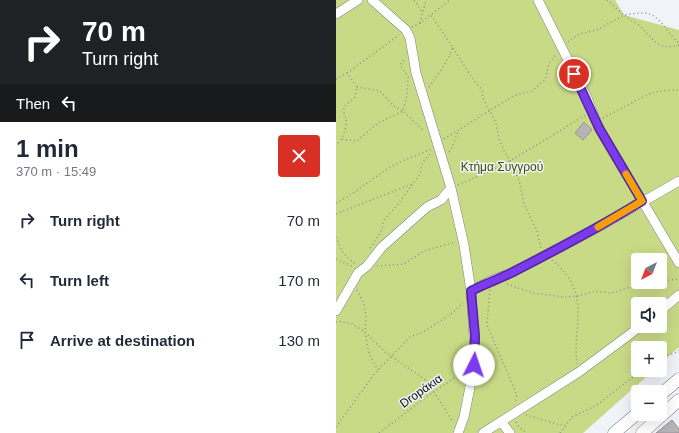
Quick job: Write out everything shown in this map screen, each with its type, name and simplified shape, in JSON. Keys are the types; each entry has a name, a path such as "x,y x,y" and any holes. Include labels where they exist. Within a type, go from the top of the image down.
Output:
{"main road":[{"path":"667,389 679,379"},
{"path":"642,433 677,406"},
{"path":"614,433 631,419"}],"street":[{"path":"336,14 359,0"},
{"path":"538,0 587,98 596,121 679,263"},
{"path":"372,1 406,30 412,46 416,73 451,188 463,240 471,291 475,336 474,365 464,417 456,429"},
{"path":"471,291 490,281 511,273 606,223 679,181"},
{"path":"336,311 358,273 382,247 407,223 427,207 441,200 451,188"},
{"path":"445,196 454,202"},
{"path":"667,305 679,295"},
{"path":"483,433 502,423 579,372 632,333"},
{"path":"502,423 510,433"}],"path":[{"path":"414,0 423,12"},
{"path":"420,24 426,0"},
{"path":"336,80 406,30 420,24 450,0"},
{"path":"607,0 624,15 640,26 649,38 662,46 679,44"},
{"path":"356,87 380,91 394,106 403,111 438,143 513,96 532,90 544,80 549,63 569,40 579,34 597,30 624,15 644,13 652,14 658,17 679,44"},
{"path":"431,15 472,78 482,90 483,98 496,123 499,139 519,180 524,204 537,231 543,255 550,259 566,275 577,296 579,323 576,355 579,372"},
{"path":"403,111 407,95 408,76 400,65 412,46"},
{"path":"423,95 444,66 453,48"},
{"path":"336,145 342,139 346,120 344,108 347,103 355,97 356,87 347,73"},
{"path":"596,121 651,94 660,91 679,90"},
{"path":"342,139 356,141 378,123 403,111"},
{"path":"451,188 510,160 592,111"},
{"path":"442,159 452,149 458,130"},
{"path":"336,202 349,196 396,164 416,157 434,147 422,163 420,174 399,203 384,220 381,232 370,246 368,252"},
{"path":"336,214 412,184"},
{"path":"336,236 343,253 364,268"},
{"path":"336,259 364,268 404,264 426,250 463,240"},
{"path":"667,280 679,279"},
{"path":"527,433 520,428 513,416 517,395 487,325 490,281 503,282 533,293 577,296 596,291 609,293 616,292 631,288"},
{"path":"353,282 364,304 366,316 365,332 369,354 378,370"},
{"path":"336,427 378,370 410,336 425,331 451,314 465,301 471,291"},
{"path":"336,322 338,321 352,324 365,332 374,342 391,356 427,381 456,429"},
{"path":"667,354 676,353 679,350"},
{"name":"Dropάκια","path":"379,433 433,392 474,365"},
{"path":"560,433 572,417 597,405 633,377"},
{"path":"513,416 521,414 566,425"}],"green space":[{"name":"Κτήμα Συγγρού","path":"336,0 615,0 624,15 679,30 679,347 667,358 667,341 631,341 631,377 646,377 637,385 631,385 631,390 583,433 336,433"}],"building":[{"path":"584,122 592,130 583,140 575,133"},
{"path":"672,420 679,429 679,433 656,433"}],"slow traffic":[{"path":"598,227 642,201 626,174"}],"route":[{"path":"474,365 475,336 472,317 471,291 490,281 511,273 606,223 642,201 599,128 587,98 574,74"}]}
